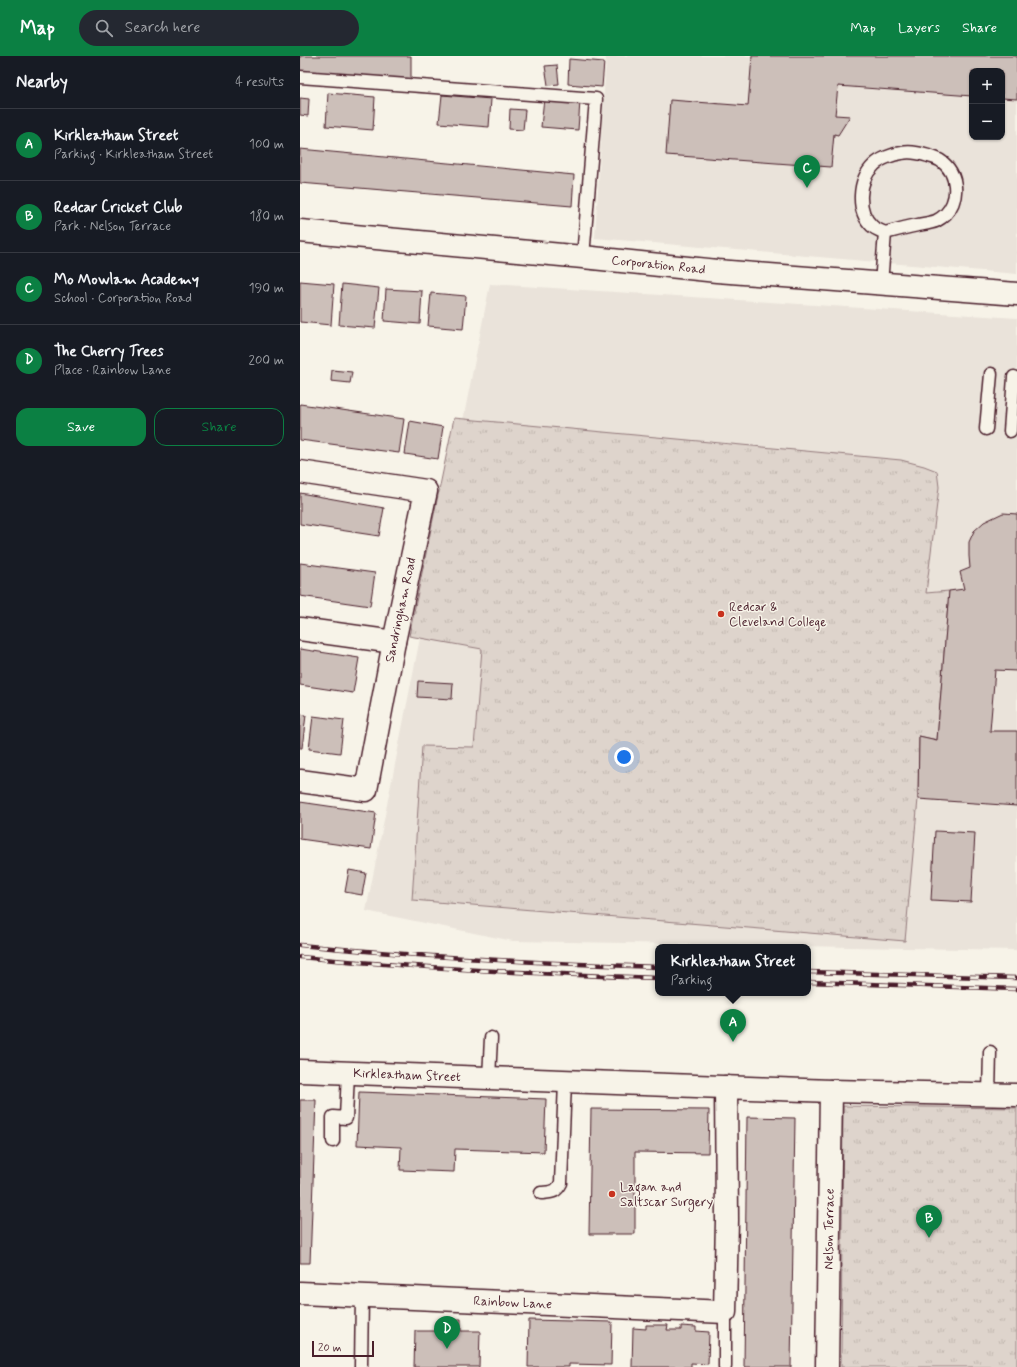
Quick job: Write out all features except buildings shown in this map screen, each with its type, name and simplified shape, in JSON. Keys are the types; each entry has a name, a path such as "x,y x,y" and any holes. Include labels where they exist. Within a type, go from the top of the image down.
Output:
{"street":[{"name":"Corporation Road","path":"300,231 717,271 1017,294"},
{"name":"Sandringham Road","path":"300,472 426,491 394,642 366,790 300,781"},
{"path":"300,629 394,642"},
{"name":"Kirkleatham Street","path":"300,1071 831,1091 1017,1095"},
{"path":"725,1312 727,1220 726,1087"},
{"name":"Nelson Terrace","path":"827,1367 831,1091"},
{"name":"Rainbow Lane","path":"300,1293 725,1312"}],"lane":[{"path":"300,77 596,99 583,257"},
{"path":"902,152 919,153 935,158 946,164 953,176 956,187 956,195 953,204 946,213 936,221 885,233 872,226 863,213 860,202 861,190 866,177 874,165 886,158 902,152"},
{"path":"881,284 885,233"},
{"path":"986,429 991,374"},
{"path":"1010,431 1014,377"},
{"path":"489,1078 491,1038"},
{"path":"989,1094 990,1052"},
{"path":"333,1141 333,1117 346,1118 348,1072"},
{"path":"541,1193 551,1193 556,1191 561,1184 565,1082"},
{"path":"361,1367 362,1296"},
{"path":"725,1312 725,1367"}],"shaded area":[{"path":"606,56 1017,56 1017,274 595,238"},
{"name":"Redcar & Cleveland College","path":"490,284 1017,318 1017,950 811,946 811,944 681,944 513,941 366,911"}],"green space":[{"name":"Redcar & Cleveland College","path":"454,418 901,460 937,471 939,487 926,593 949,591 937,740 919,736 918,799 905,941 412,900 422,746 474,747 482,649 409,636"},
{"path":"843,1106 1017,1108 1017,1367 841,1367"}],"railway":[{"path":"300,945 479,959 655,967"},
{"path":"300,957 479,970 655,978"},
{"path":"811,972 1017,978"},
{"path":"811,982 1017,989"}],"place":[{"name":"Mo Mowlam Academy","path":"807,188"},
{"name":"Redcar & Cleveland College","path":"721,614"},
{"name":"Kirkleatham Street","path":"733,1042"},
{"name":"Lagan and Saltscar Surgery","path":"612,1194"},
{"name":"Redcar Cricket Club","path":"929,1238"},
{"name":"The Cherry Trees","path":"447,1349"}]}
